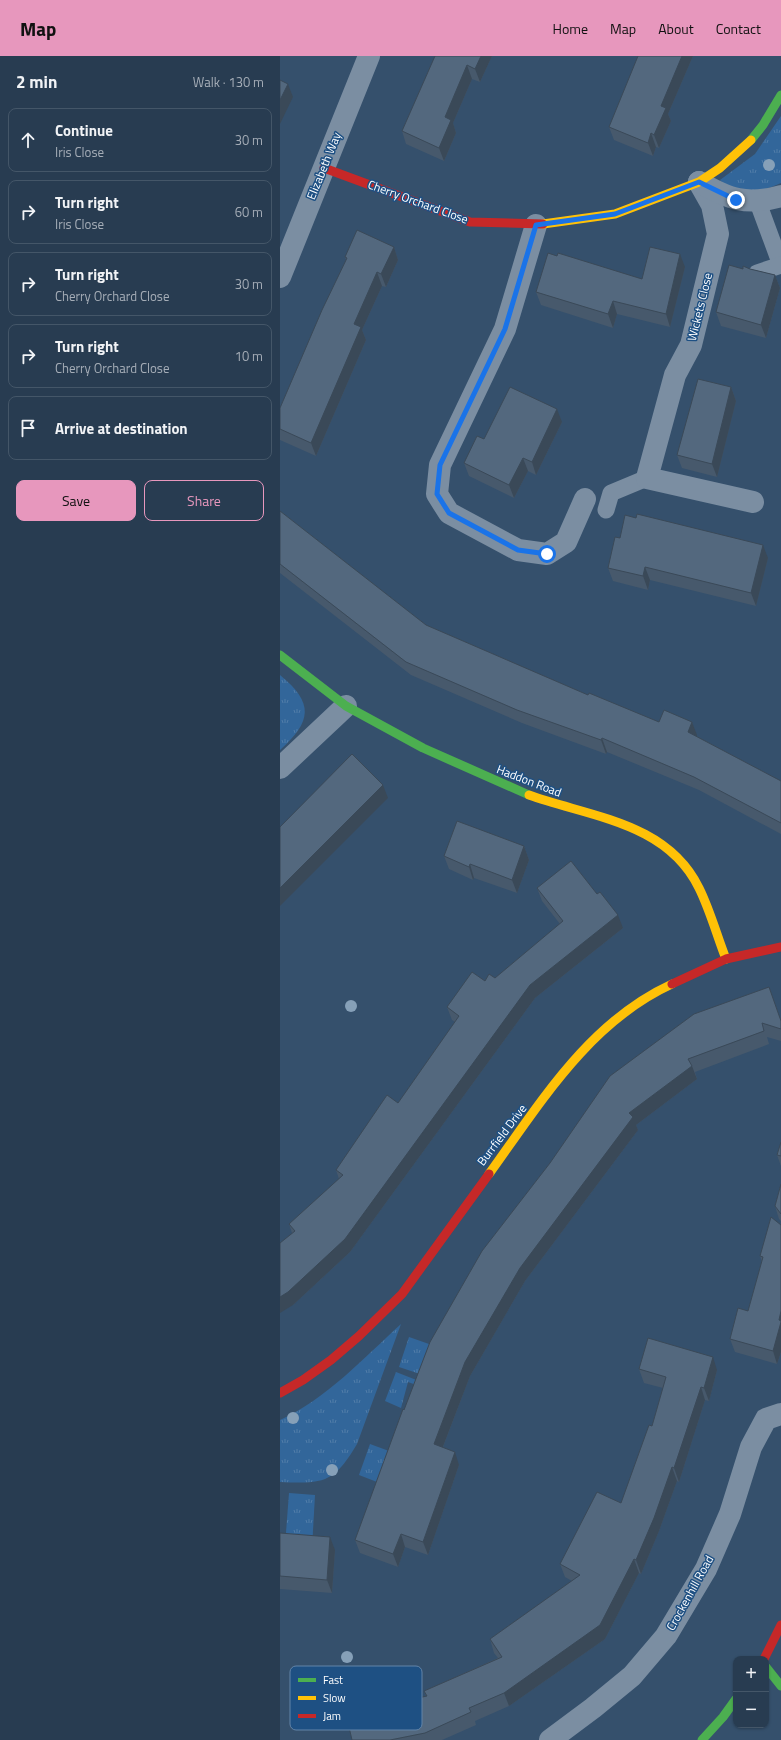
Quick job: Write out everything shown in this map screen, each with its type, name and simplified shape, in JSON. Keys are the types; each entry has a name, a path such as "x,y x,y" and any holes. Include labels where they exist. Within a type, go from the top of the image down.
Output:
{"street":[{"name":"Elizabeth Way","path":"280,276 369,56"},
{"name":"Cherry Orchard Close","path":"324,168 470,222 536,225 615,214 699,182 720,168 746,145 763,125 781,95"},
{"path":"699,182 736,200 757,200 781,196"},
{"name":"Wickets Close","path":"647,478 674,375 692,346 718,234 712,205 699,182"},
{"path":"536,225 505,329 440,465 437,494 449,513 518,550 547,554 566,542 585,499"},
{"path":"647,478 753,502"},
{"name":"Haddon Road","path":"280,655 346,706 423,748 512,789 559,806 610,818 653,837 680,860 699,887 726,959"},
{"path":"280,768 346,706"},
{"name":"Burrfield Drive","path":"280,1393 303,1380 331,1360 359,1336 402,1294 561,1075 590,1042 620,1015 661,989 726,959 781,946"},
{"name":"Crockenhill Road","path":"550,1740 593,1708 632,1676 666,1636 706,1569 730,1514 755,1440 766,1419 781,1414"},
{"path":"766,1656 781,1625"},
{"path":"769,1671 781,1686"},
{"path":"702,1740 723,1717 733,1703"}],"lane":[{"path":"757,200 781,265 757,273"},
{"path":"606,510 611,493 647,478"}],"green space":[{"path":"781,116 781,183 757,191 742,192 734,190 720,180 755,154"},
{"path":"280,675 299,694 305,712 303,721 298,730 291,740 280,750"},
{"path":"401,1324 357,1444 349,1457 334,1474 318,1481 295,1483 280,1482 280,1420 297,1411 329,1390"},
{"path":"409,1337 446,1350 426,1376 399,1367"},
{"path":"396,1372 424,1383 422,1387 408,1382 401,1408 385,1401"},
{"path":"370,1444 397,1454 390,1487 359,1475"},
{"path":"289,1493 315,1495 312,1548 285,1546"}],"building":[{"path":"435,56 481,56 475,69 467,65 445,117 451,120 439,148 402,131"},
{"path":"638,56 682,56 661,106 666,108 654,135 651,133 648,143 609,127"},
{"path":"280,80 288,84 280,100"},
{"path":"357,230 394,247 381,274 377,272 354,324 361,327 311,443 280,429 280,408 322,310 347,258 345,257"},
{"path":"650,247 680,254 666,314 613,301 608,314 536,292 548,253 557,256 558,253 642,279"},
{"path":"729,265 743,269 743,266 775,275 761,325 716,312"},
{"path":"698,379 731,387 712,464 677,455"},
{"path":"510,387 557,409 532,462 523,458 509,485 464,463 477,436 484,439"},
{"path":"280,511 426,625 588,695 589,693 659,722 664,710 692,722 688,732 781,781 781,823 694,777 602,738 601,740 517,710 406,662 280,564"},
{"path":"637,514 763,545 751,593 645,567 643,576 608,568 615,537 620,538 625,515 636,518"},
{"path":"352,754 383,785 280,888 280,827"},
{"path":"457,821 524,846 512,880 470,864 469,867 444,856"},
{"path":"571,861 597,894 600,892 618,915 530,985 345,1239 288,1292 280,1297 280,1243 295,1231 289,1224 343,1175 336,1170 387,1095 398,1103 459,1016 447,1007 472,972 485,981 489,974 495,978 563,921 537,888"},
{"path":"769,987 781,1021 781,1029 762,1023 764,1031 688,1059 692,1066 629,1113 633,1117 520,1268 465,1362 434,1444 455,1452 423,1542 401,1534 393,1554 355,1540 403,1409 404,1410 430,1342 482,1251 550,1163 610,1076 694,1014"},
{"path":"781,1142 781,1156 777,1155"},
{"path":"781,1184 781,1214 775,1206"},
{"path":"771,1217 781,1225 781,1311 779,1320 781,1322 773,1351 730,1339 738,1308 748,1311 763,1257 760,1256"},
{"path":"648,1338 713,1357 704,1388 701,1387 674,1468 672,1467 654,1518 636,1560 634,1559 600,1625 504,1693 469,1708 471,1712 425,1733 390,1740 352,1740 350,1730 422,1730 422,1697 427,1696 424,1691 502,1657 490,1639 580,1575 560,1564 597,1492 621,1503 649,1425 652,1426 666,1377 639,1369"},
{"path":"280,1533 330,1537 327,1580 280,1576"}],"traffic: fast":[{"path":"751,140 763,125 781,95"},
{"path":"280,655 346,706 423,748 529,795"},
{"path":"769,1671 781,1686"},
{"path":"702,1740 723,1717 733,1703"}],"traffic: slow":[{"path":"543,224 615,214 699,182 720,168 751,140"},
{"path":"529,795 625,825 647,835 668,849 685,866 699,888 726,959"},
{"path":"489,1174 548,1092 591,1042 642,1000 672,984"}],"traffic: jam":[{"path":"324,168 470,222 543,224"},
{"path":"672,984 726,959 781,947"},
{"path":"280,1393 303,1380 331,1360 359,1336 402,1294 489,1174"},
{"path":"766,1656 781,1625"}],"route":[{"path":"547,554 518,550 449,513 437,494 440,465 505,329 536,225 615,214 699,182 718,193 736,200"}]}
